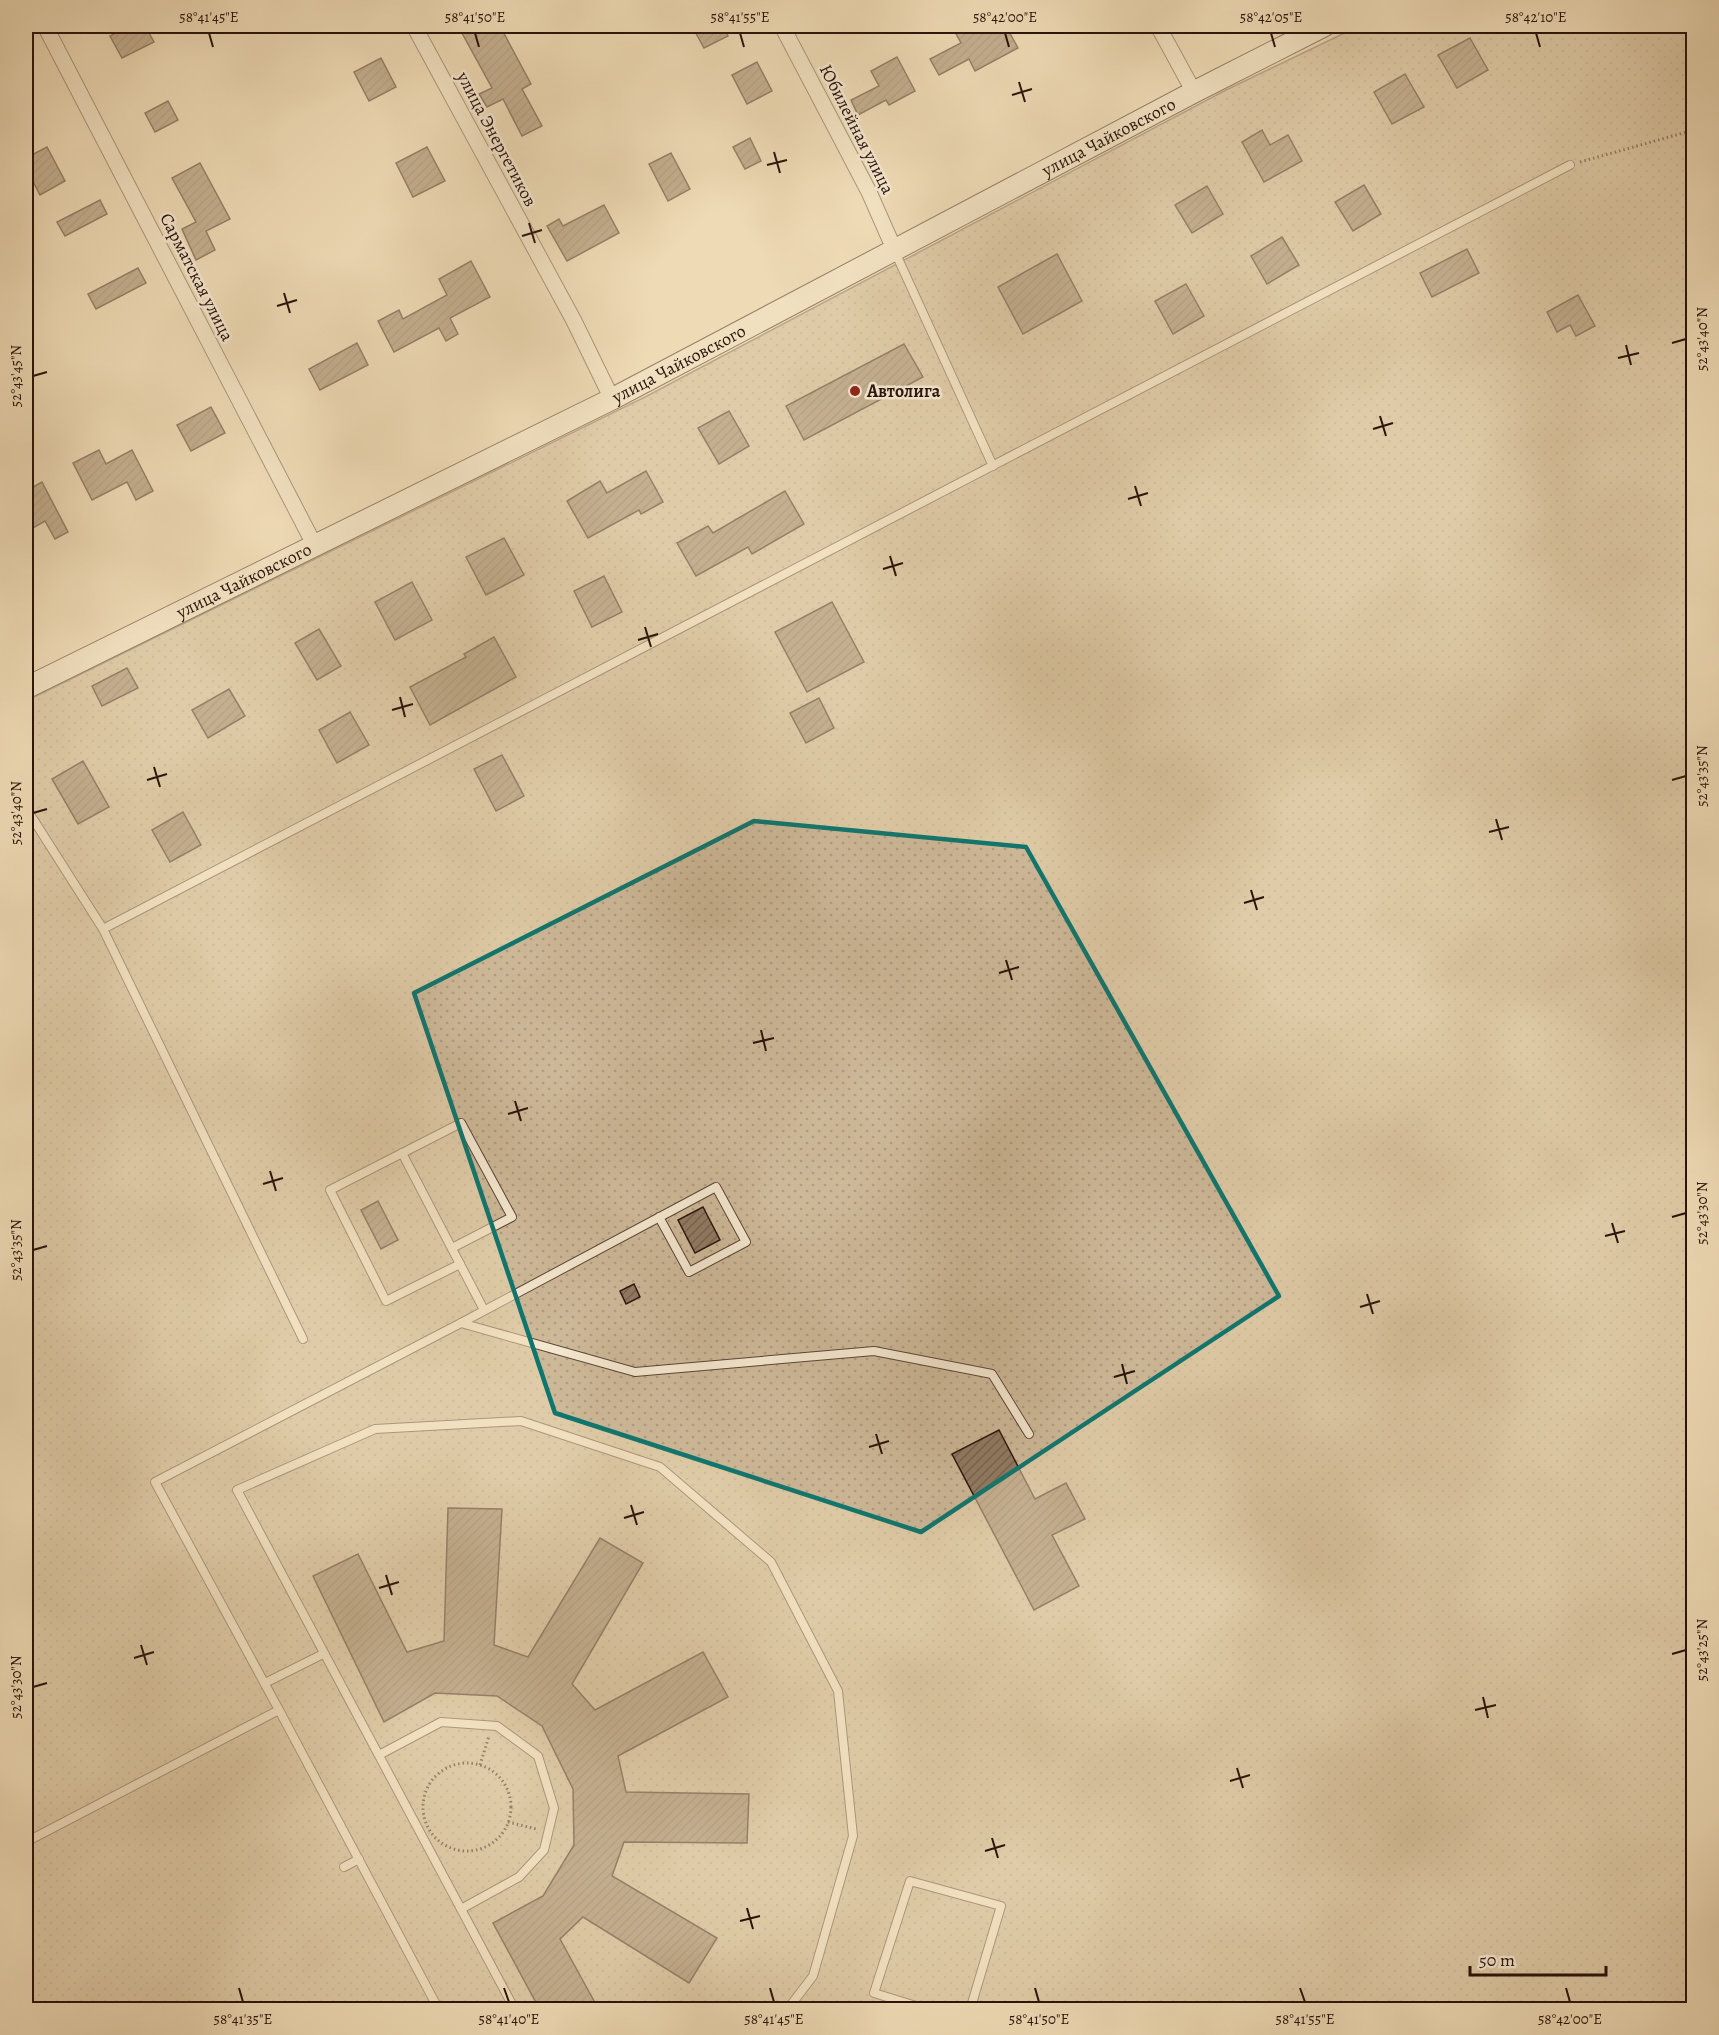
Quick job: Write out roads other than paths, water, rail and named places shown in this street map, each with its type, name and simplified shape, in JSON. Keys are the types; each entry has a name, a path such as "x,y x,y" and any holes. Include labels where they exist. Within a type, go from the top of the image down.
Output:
{"street":[{"name":"Сарматская улица","path":"45,26 315,546"},
{"name":"улица Энергетиков","path":"414,26 574,321 612,399"},
{"name":"Юбилейная улица","path":"782,26 869,192 895,251"},
{"path":"1158,26 1194,92"},
{"name":"улица Чайковского","path":"26,688 612,399 1194,92 1324,26"}],"lane":[{"path":"103,929 1570,165"},
{"path":"895,251 993,465"},
{"path":"26,808 103,929 303,1339"},
{"path":"452,1248 512,1217 461,1123 330,1190 386,1301 460,1264"},
{"path":"402,1153 484,1310"},
{"path":"440,2010 155,1482 716,1187 746,1242 689,1272 659,1217"},
{"path":"461,1323 635,1372 874,1351 886,1353 992,1374 1029,1434"},
{"path":"515,2010 237,1490 375,1429 521,1421 660,1467 771,1562 838,1691 853,1836 813,1976 787,2010"},
{"path":"265,1683 323,1654"},
{"path":"26,1842 279,1710"},
{"path":"379,1755 441,1722 497,1726 537,1756 554,1808 544,1850 519,1877 461,1909"},
{"path":"344,1867 359,1859"},
{"path":"929,2010 874,1993 910,1881 1001,1906 970,2010"}],"place":[{"name":"Автолига","path":"855,391"}]}
